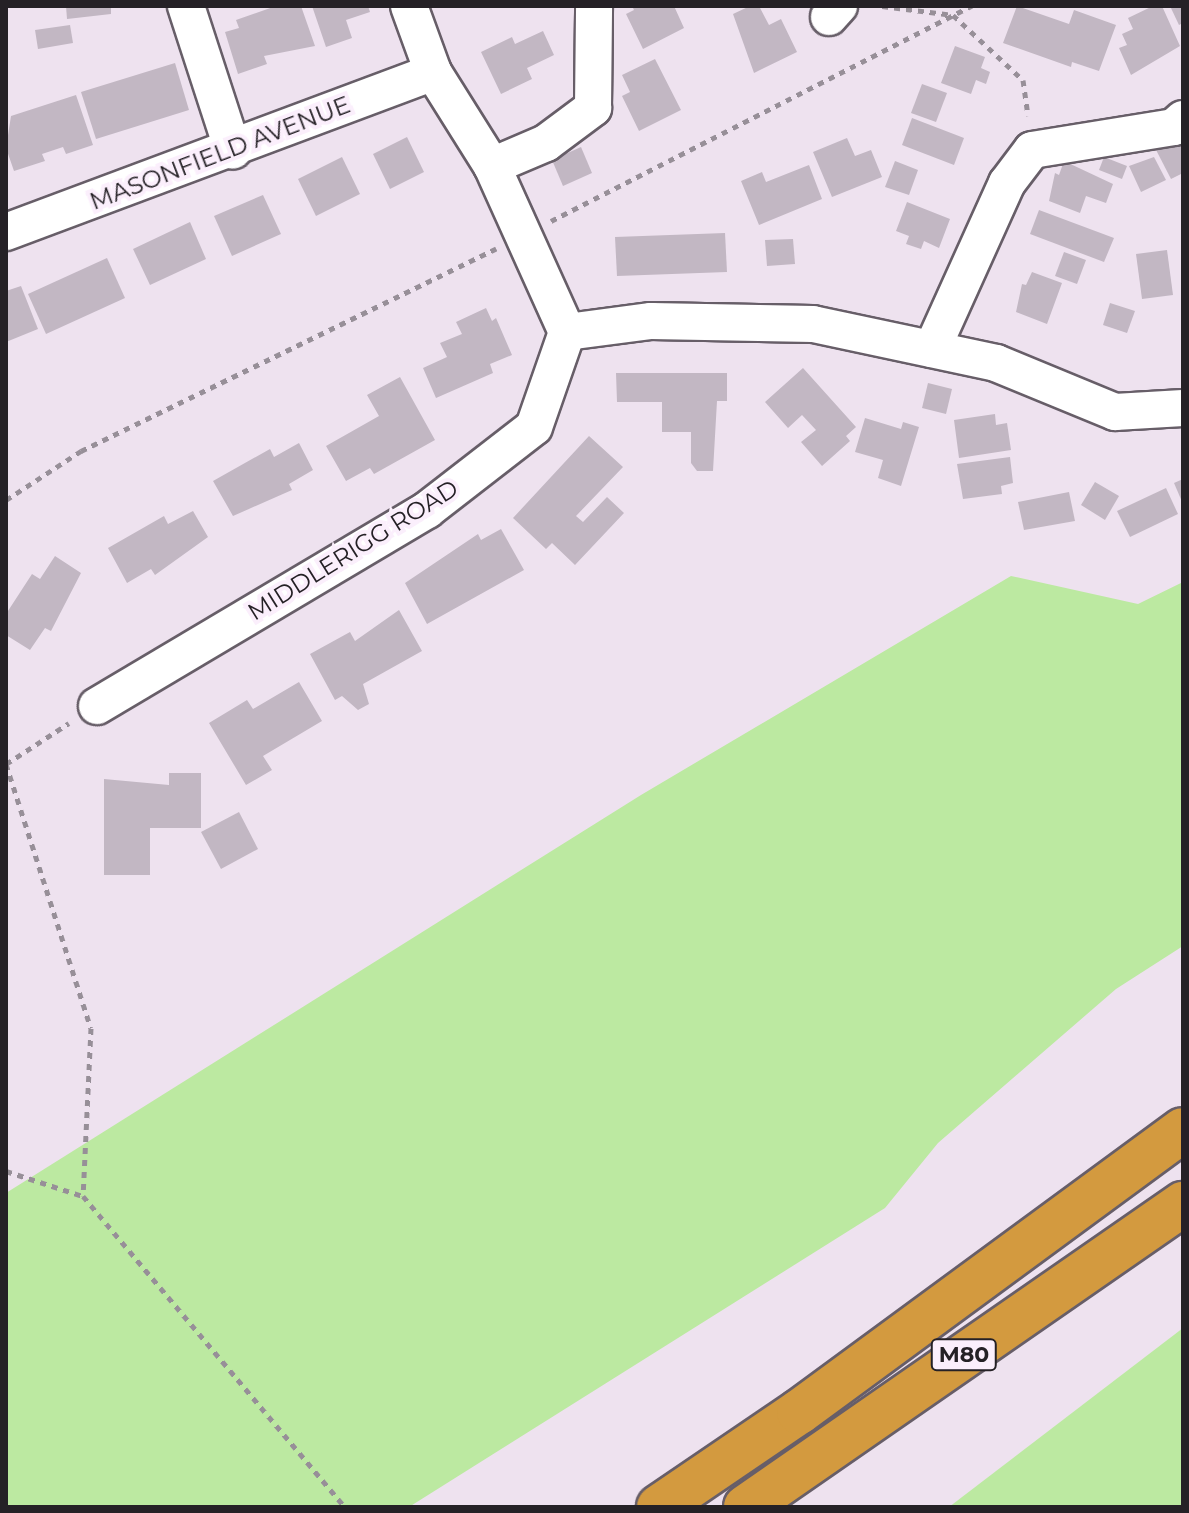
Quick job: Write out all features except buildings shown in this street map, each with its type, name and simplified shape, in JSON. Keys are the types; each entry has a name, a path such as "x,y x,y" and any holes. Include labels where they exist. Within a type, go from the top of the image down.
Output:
{"highway":[{"name":"M80","path":"659,1507 799,1412 1183,1130"},
{"name":"M80","path":"746,1507 1183,1204"}],"street":[{"path":"186,6 233,151"},
{"path":"409,6 433,72 492,166 567,332 651,321 813,324 996,363 1115,412 1183,408"},
{"path":"492,166 546,143 593,108 594,6"},
{"name":"MASONFIELD AVENUE","path":"6,232 233,151 433,72"},
{"path":"932,349 1007,183 1032,150 1174,127 1183,119"},
{"name":"MIDDLERIGG ROAD","path":"97,706 427,510 534,427 567,332"}],"path":[{"path":"882,6 953,15 1023,80 1032,150"},
{"path":"6,500 81,451 523,235 972,6"},
{"path":"83,1196 91,1028 6,764 97,706"},
{"path":"6,1171 83,1196 345,1507"}],"green space":[{"path":"1011,576 1138,604 1183,582 1183,946 1116,989 938,1143 885,1208 409,1507 6,1507 6,1193 641,795"},
{"path":"1183,1328 1183,1507 949,1507"}]}
